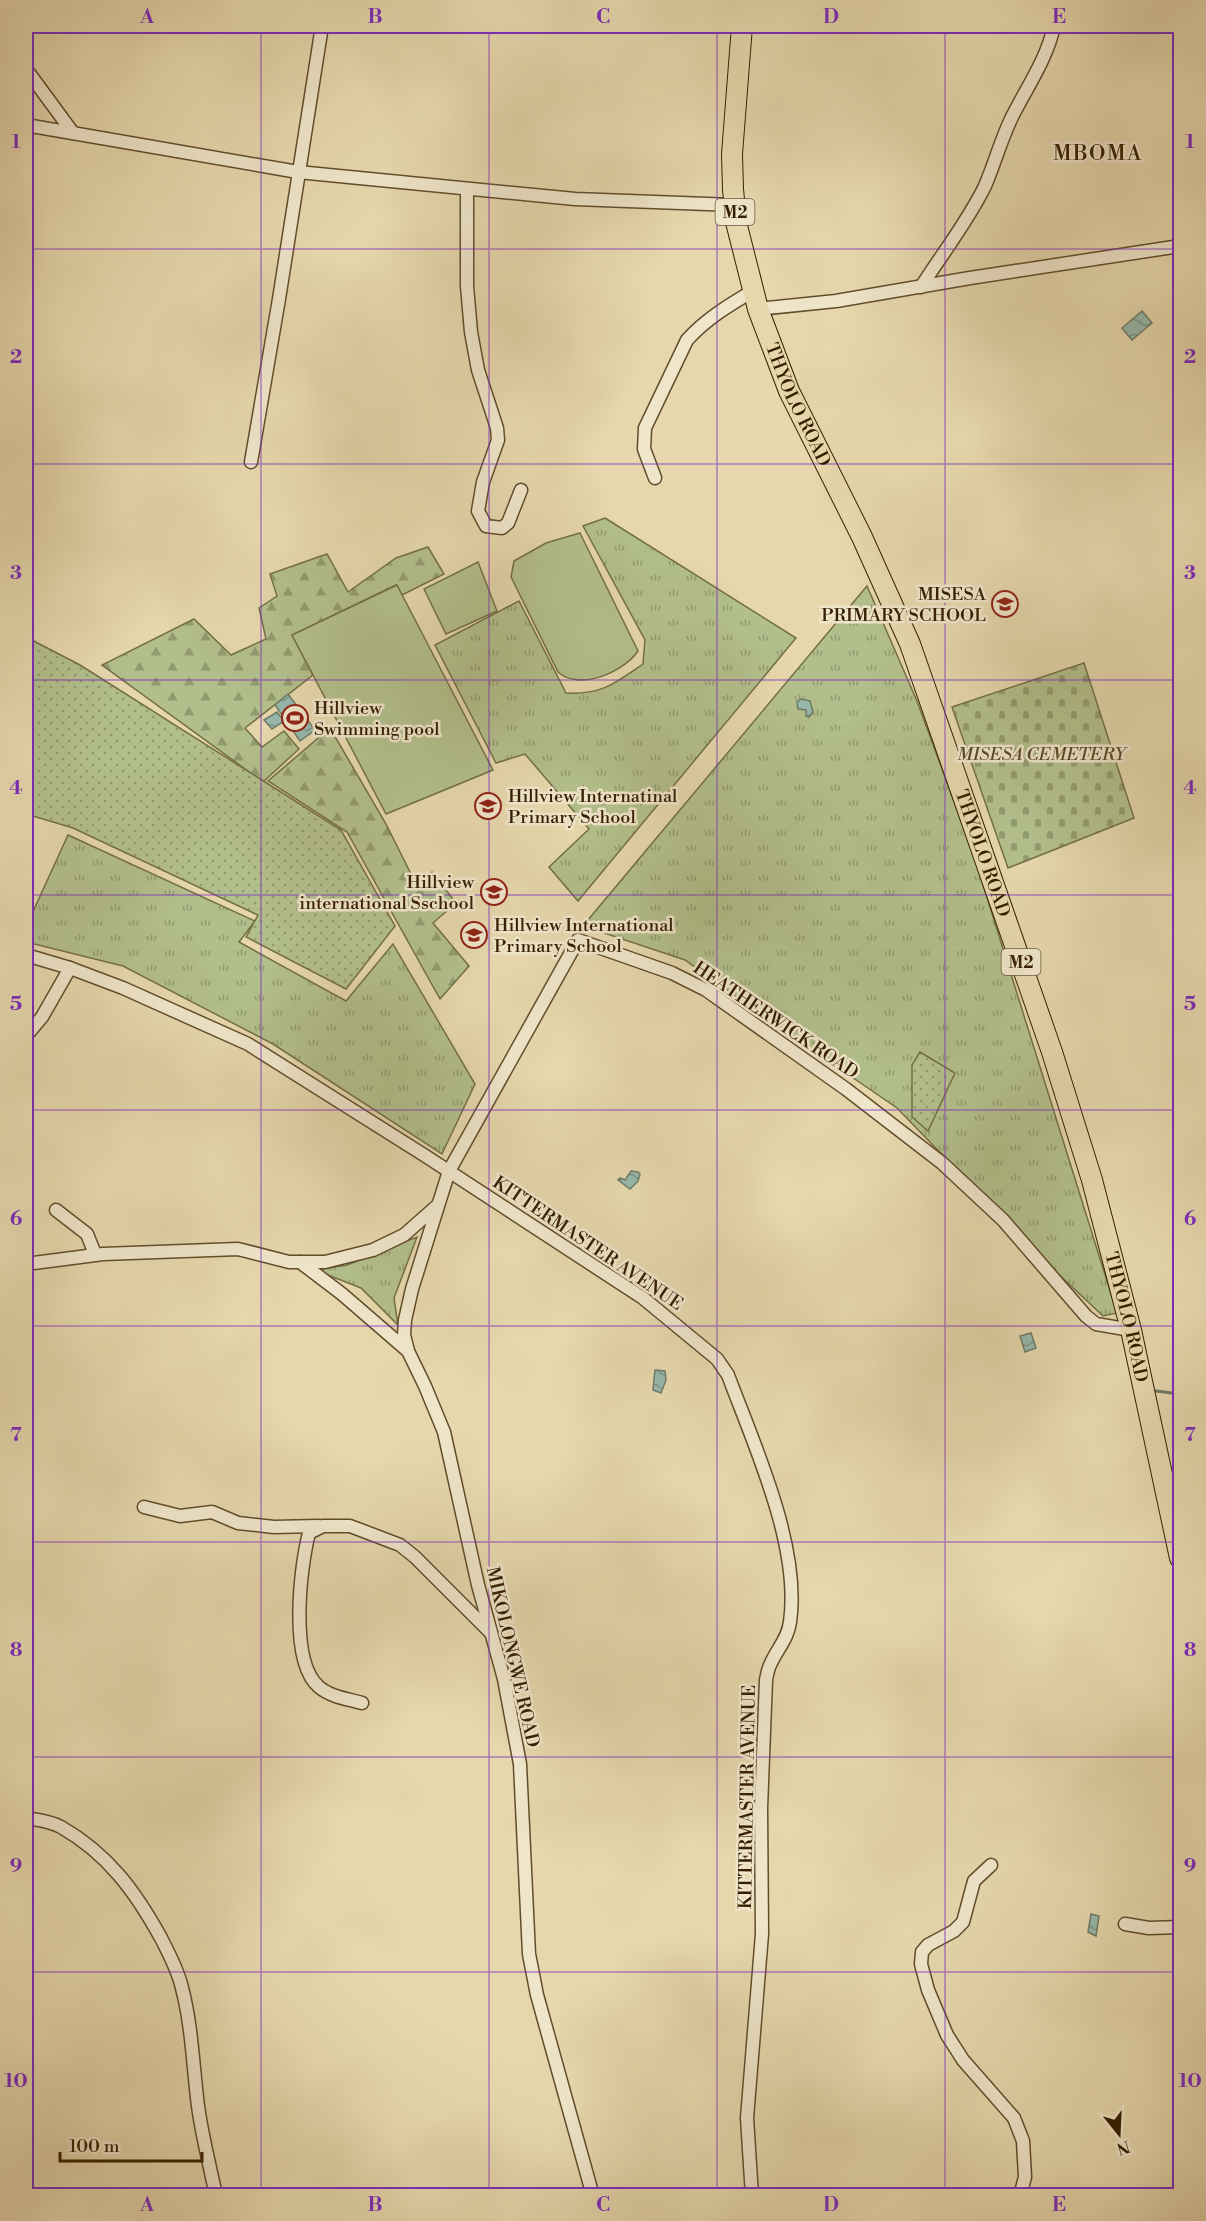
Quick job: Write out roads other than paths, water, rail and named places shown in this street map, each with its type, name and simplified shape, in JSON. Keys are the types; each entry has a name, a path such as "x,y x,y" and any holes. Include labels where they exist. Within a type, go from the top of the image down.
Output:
{"highway":[{"name":"THYOLO ROAD","path":"742,26 732,154 734,205 755,300 789,391 862,537 910,644 1052,1052 1092,1179 1131,1330 1180,1558"}],"street":[{"path":"251,462 322,26"},
{"path":"921,287 973,208 985,185 999,144 1040,64 1054,26"},
{"path":"26,69 73,133"},
{"path":"26,125 298,172 575,199 734,205"},
{"path":"467,189 467,286 471,332 478,370 498,428 498,440 483,482 478,511 486,526 502,528 508,523 521,490"},
{"path":"655,478 644,449 645,428 687,340 723,308 755,300 837,301 1180,246"},
{"name":"HEATHERWICK ROAD","path":"449,1171 578,940 672,973 706,990 846,1089 942,1162 1002,1220 1086,1316 1096,1324 1131,1330"},
{"name":"KITTERMASTER AVENUE","path":"26,955 70,968 123,988 248,1044 449,1171 643,1298 717,1359 728,1375 769,1485 791,1568 792,1605 786,1638 771,1663 766,1680 761,1808 762,1934 747,2118 752,2196"},
{"path":"26,1036 42,1017 70,968"},
{"name":"MIKOLONGWE ROAD","path":"449,1171 412,1289 404,1335 408,1352 444,1432 460,1512 504,1679 520,1764 529,1954 539,2006 593,2196"},
{"path":"26,1264 95,1254 238,1249 289,1262 325,1262 373,1250 405,1235 441,1202"},
{"path":"56,1210 87,1234 95,1254"},
{"path":"300,1262 342,1294 408,1352"},
{"path":"144,1507 180,1516 212,1512 238,1523 274,1527 351,1526 400,1545 415,1557 492,1634"},
{"path":"323,1526 309,1533 303,1555 299,1631 304,1659 312,1680 320,1688 335,1696 362,1703"},
{"path":"26,1818 60,1827 112,1867 135,1895 171,1958 182,1986 188,2016 198,2109 216,2196"},
{"path":"992,1865 974,1881 963,1922 954,1931 928,1945 922,1952 921,1964 928,1990 947,2035 963,2060 1014,2118 1023,2141 1025,2177 1020,2196"},
{"path":"1125,1924 1142,1928 1180,1927"}],"water":[{"path":"1142,311 1152,323 1132,340 1122,328"},
{"name":"Hillview Swimming pool","path":"288,694 315,730 300,741 275,705"},
{"path":"801,699 810,701 813,712 809,717 806,716 806,710 798,709 797,702"},
{"name":"Hillview Swimming pool","path":"277,712 284,721 272,729 264,720"},
{"path":"631,1171 640,1174 638,1181 630,1189 618,1180 620,1178 625,1180"},
{"path":"1031,1333 1036,1348 1025,1352 1020,1336"},
{"path":"655,1370 665,1371 666,1380 661,1393 653,1390"},
{"path":"1091,1914 1099,1916 1096,1936 1088,1932"}],"waterway":[{"path":"1156,1391 1180,1394"}],"place":[{"name":"MISESA PRIMARY SCHOOL","path":"1005,604"},
{"name":"Hillview Swimming pool","path":"295,718"},
{"name":"Hillview Internatinal Primary School","path":"488,806"},
{"name":"Hillview international Sschool","path":"494,892"},
{"name":"Hillview International Primary School","path":"474,935"}],"district":[{"name":"MBOMA","path":"1098,153"}],"park label":[{"name":"MISESA CEMETERY","path":"1041,754"}]}
